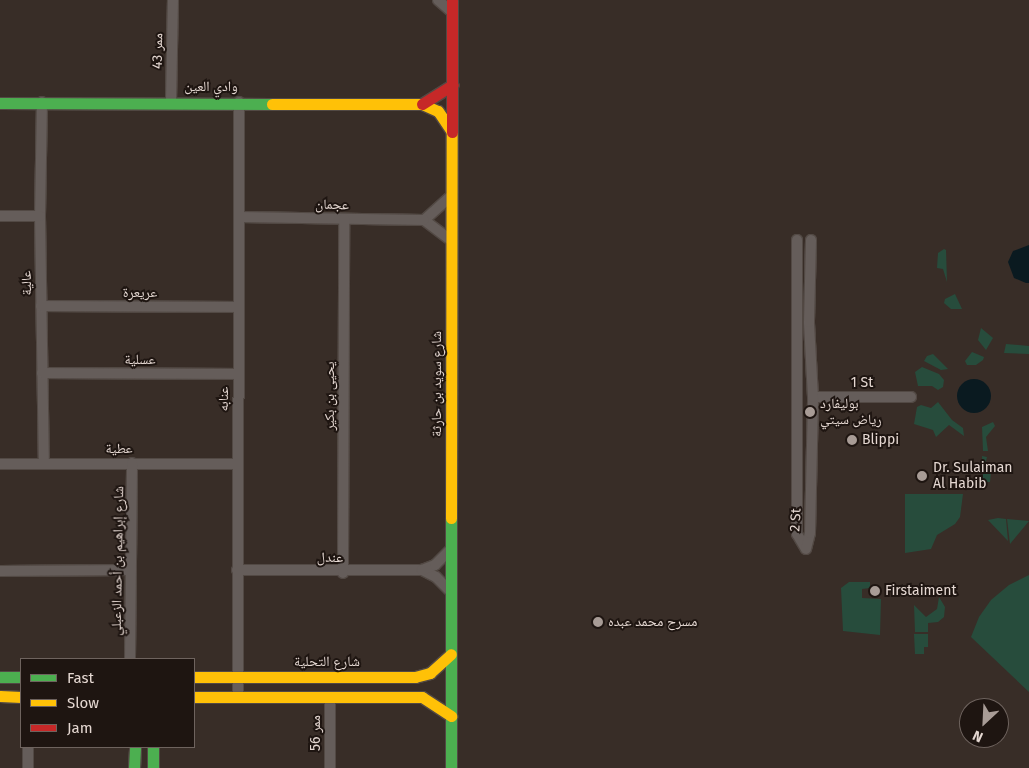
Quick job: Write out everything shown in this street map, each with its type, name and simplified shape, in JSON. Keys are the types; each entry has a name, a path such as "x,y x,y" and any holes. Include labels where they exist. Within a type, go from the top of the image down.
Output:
{"street":[{"name":"ممر 43","path":"171,102 173,0"},
{"path":"438,0 452,12"},
{"name":"شارع سويد بن حارثة","path":"451,768 452,0"},
{"path":"422,104 452,85"},
{"name":"عالية","path":"42,102 40,216 44,464"},
{"name":"وادي العين","path":"0,103 239,102 422,104"},
{"name":"عنابه","path":"238,697 239,102"},
{"path":"422,104 438,111 451,130"},
{"path":"451,196 424,220 452,240"},
{"path":"0,216 40,216"},
{"name":"عجمان","path":"240,217 424,220"},
{"name":"يحيى بن بكير","path":"343,573 344,219"},
{"name":"2 St","path":"797,240 797,534 806,549 810,534 813,397 810,316 811,240"},
{"name":"عريعرة","path":"42,306 239,307"},
{"path":"798,317 810,316"},
{"name":"عسلية","path":"42,373 238,374"},
{"path":"798,378 812,377"},
{"name":"1 St","path":"813,397 912,397"},
{"path":"797,415 812,416"},
{"name":"شارع إبراهيم بن أحمد الزعبلي","path":"130,658 132,463"},
{"name":"عطية","path":"0,464 237,464"},
{"path":"798,480 810,480"},
{"name":"عندل","path":"237,570 343,573 422,570 435,565 452,548"},
{"path":"0,570 131,570"},
{"path":"422,570 436,577 452,593"},
{"name":"شارع التحلية","path":"195,677 415,677 430,673 451,654"},
{"path":"0,677 20,677"},
{"path":"0,696 20,697"},
{"path":"195,697 330,699 422,697 451,716"},
{"name":"ممر 56","path":"330,699 330,768"},
{"path":"28,748 28,768"},
{"path":"134,768 135,748"},
{"path":"153,768 154,748"}],"green space":[{"path":"944,249 946,250 947,282 943,269 937,268 938,253"},
{"path":"955,294 962,309 951,309 944,303 945,299"},
{"path":"981,328 993,338 986,350 978,340"},
{"path":"1006,344 1029,346 1029,354 1004,353"},
{"path":"972,352 984,357 983,360 976,365 967,365 965,361"},
{"path":"933,354 948,369 941,370 924,361 927,356"},
{"path":"922,367 939,374 944,380 943,387 938,390 932,386 918,386 915,372"},
{"path":"938,402 952,420 963,428 964,436 949,425 936,437 933,430 914,424 917,407 921,405 931,408"},
{"path":"993,422 995,426 986,437 988,451 983,451 982,427"},
{"path":"982,456 987,457 985,465 991,472 990,482 983,482"},
{"path":"905,494 963,494 960,517 955,524 937,535 931,549 905,553"},
{"path":"1006,519 1008,541 988,520"},
{"path":"1007,519 1029,521 1010,544"},
{"path":"1029,575 1029,692 971,637 979,617 991,600 1009,585"},
{"path":"849,582 870,582 870,588 862,589 862,598 881,599 880,635 843,631 841,588"},
{"path":"939,597 945,607 944,617 938,622 928,623 928,632 915,632 914,605 926,617 937,609"},
{"path":"914,634 928,634 928,647 924,647 924,654 915,654"}],"shaded area":[{"path":"1029,245 1029,283 1026,283 1014,278 1008,262 1013,251"},
{"path":"974,379 986,384 991,396 986,408 974,413 962,408 957,396 962,384"}],"traffic: fast":[{"path":"0,103 272,104"},
{"path":"451,518 451,768"},
{"path":"0,677 20,677"},
{"path":"134,768 135,748"},
{"path":"153,748 153,768"}],"traffic: slow":[{"path":"272,104 422,104 438,111 451,130"},
{"path":"451,518 452,132"},
{"path":"195,677 415,677 430,673 451,654"},
{"path":"0,696 20,697"},
{"path":"195,697 422,697 451,716"}],"traffic: jam":[{"path":"452,0 452,132"},
{"path":"422,104 452,85"}],"place":[{"name":"بوليفارد رياض سيتي","path":"810,412"},
{"name":"Blippi","path":"852,440"},
{"name":"Dr. Sulaiman Al Habib","path":"922,476"},
{"name":"Firstaiment","path":"875,591"},
{"name":"مسرح محمد عبده","path":"598,622"}]}
